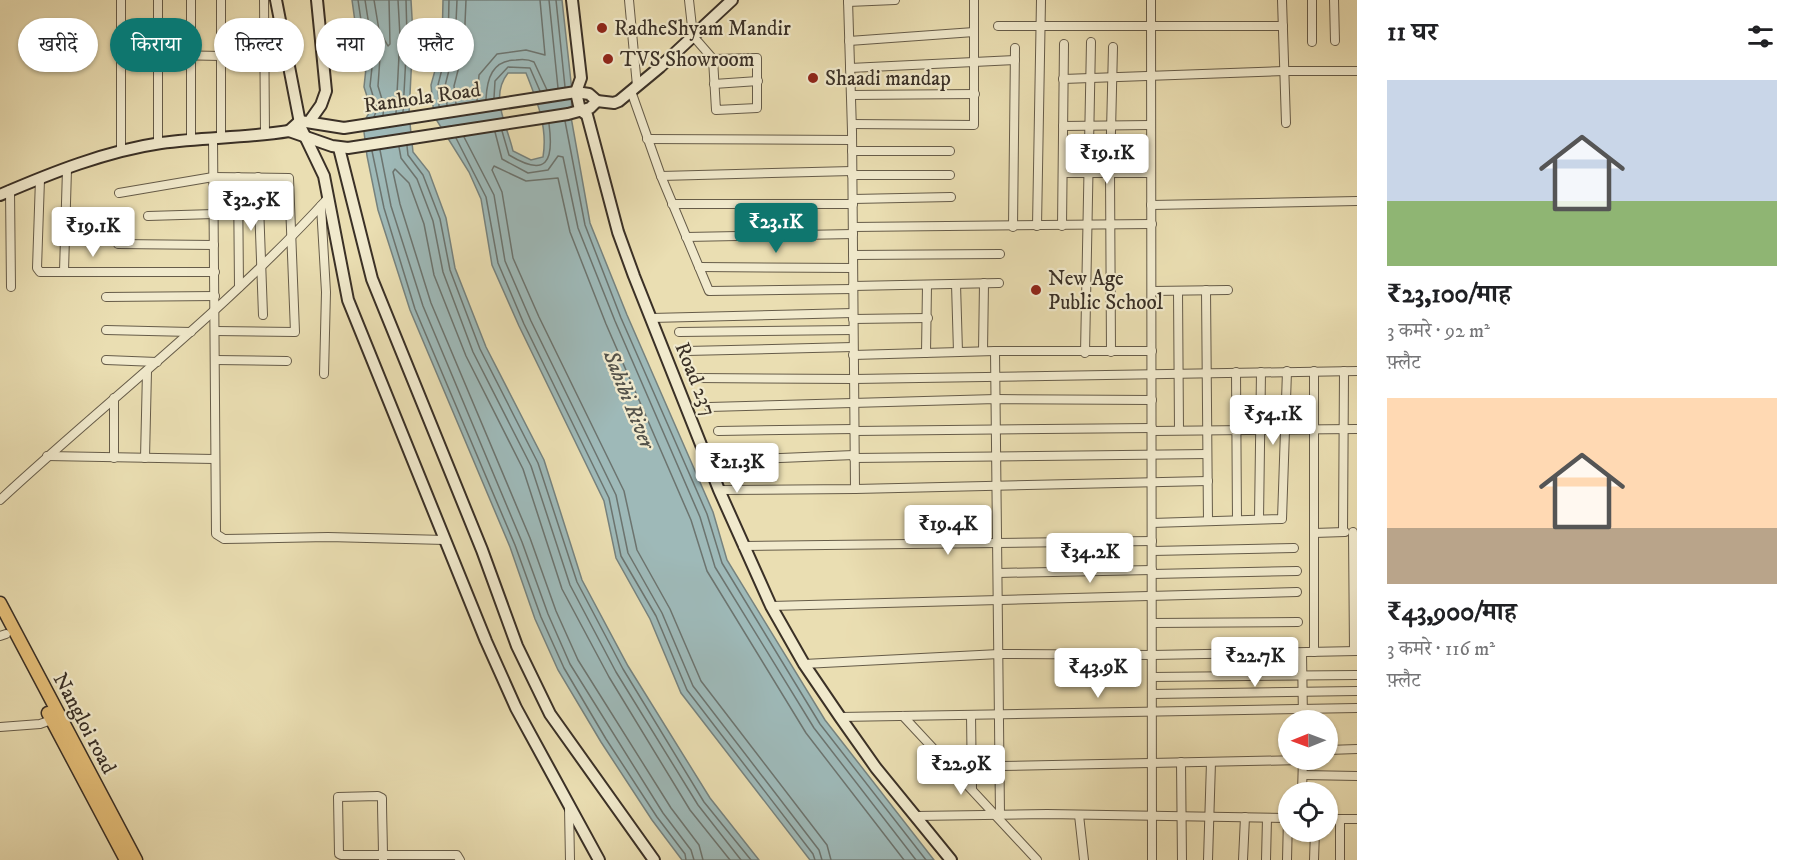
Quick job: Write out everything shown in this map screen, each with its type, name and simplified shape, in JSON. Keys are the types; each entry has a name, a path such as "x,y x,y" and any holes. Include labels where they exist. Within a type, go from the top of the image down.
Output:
{"main road":[{"name":"Nangloi road","path":"0,603 56,718 136,860"},
{"path":"0,622 3,635 56,718 126,860"}],"street":[{"path":"121,0 121,18"},
{"path":"158,0 158,18"},
{"path":"191,0 191,18"},
{"path":"221,0 221,18"},
{"path":"264,0 265,135"},
{"path":"276,0 312,117"},
{"path":"317,0 326,87 312,117 309,136 321,167 324,202 326,292 324,374"},
{"name":"Road 237","path":"572,0 581,78 576,92 580,110 587,115 618,232 743,546 771,606 804,664 840,717 951,860"},
{"path":"629,0 634,89 647,139 709,291 999,283"},
{"path":"689,0 693,36 713,59 716,110 755,109 758,106 758,60 755,57 713,59"},
{"name":"Ranhola Road","path":"340,147 568,114 590,108 597,101 614,103 634,89 732,0"},
{"path":"855,489 852,124 848,1 895,0"},
{"path":"852,124 974,125 974,0"},
{"path":"1037,226 1041,0"},
{"path":"1151,0 1152,860"},
{"path":"1282,0 1286,123"},
{"path":"1312,0 1312,42"},
{"path":"1334,0 1335,41"},
{"path":"998,26 1283,26"},
{"path":"849,41 974,32"},
{"path":"1085,353 1090,42"},
{"path":"1062,226 1064,44"},
{"path":"1111,352 1110,125 1113,47"},
{"path":"1013,227 1015,48"},
{"path":"850,69 1015,60"},
{"path":"1064,79 1284,71 1357,72"},
{"path":"121,72 121,151"},
{"path":"158,72 158,143"},
{"path":"191,72 191,139"},
{"path":"220,72 213,177 214,529 220,538 328,537 445,540"},
{"path":"714,84 758,81"},
{"path":"576,92 589,94 597,101"},
{"name":"Ranhola Road","path":"312,117 330,127 344,128 564,96 576,92"},
{"path":"851,95 975,94"},
{"path":"11,287 5,192 121,151 191,139 265,135 289,131 312,117"},
{"path":"1063,126 1151,125"},
{"path":"289,131 340,147 372,279 483,550 517,646 550,714 654,860"},
{"path":"647,139 852,141"},
{"path":"852,151 950,151"},
{"path":"64,271 67,169"},
{"path":"1063,173 1151,172"},
{"path":"661,176 852,173 950,175"},
{"path":"119,193 213,177 290,178 294,332 215,331"},
{"path":"238,177 239,287"},
{"path":"258,177 262,315"},
{"path":"40,179 37,268 40,272 215,272"},
{"path":"672,204 951,197"},
{"path":"1152,205 1357,201"},
{"path":"0,500 47,456 215,311 293,236 324,202"},
{"path":"324,202 348,300 445,540 516,708 599,860"},
{"path":"148,216 214,214"},
{"path":"686,237 1152,224"},
{"path":"118,244 214,245"},
{"path":"853,255 1000,254"},
{"path":"699,267 853,267"},
{"path":"983,351 984,283"},
{"path":"956,284 958,352"},
{"path":"926,353 927,285"},
{"path":"1152,291 1228,290"},
{"path":"1178,291 1179,430"},
{"path":"1206,291 1208,521"},
{"path":"106,297 215,296"},
{"path":"651,318 853,316 928,318"},
{"path":"106,330 191,333"},
{"path":"679,332 853,330"},
{"path":"686,351 1085,353 1152,351"},
{"path":"995,351 1001,714 998,815"},
{"path":"106,360 157,362"},
{"path":"214,360 287,361"},
{"path":"145,458 147,371"},
{"path":"1152,523 1282,519 1287,371"},
{"path":"1314,371 1314,652"},
{"path":"1343,532 1344,371"},
{"path":"697,378 854,379 1357,371"},
{"path":"1236,372 1237,520"},
{"path":"1259,519 1261,372"},
{"path":"114,398 114,458"},
{"path":"709,407 996,399 1152,400"},
{"path":"718,431 1357,429"},
{"path":"729,460 1207,454"},
{"path":"47,456 214,459"},
{"path":"719,490 1208,481"},
{"path":"804,664 999,654 1152,655 1356,651 1355,532 1314,533"},
{"path":"743,546 1152,541"},
{"path":"1152,551 1294,548"},
{"path":"998,573 1297,571"},
{"path":"771,606 1152,594 1297,592"},
{"path":"1152,624 1298,622"},
{"path":"1302,653 1302,709"},
{"path":"1152,677 1357,675"},
{"path":"1152,694 1357,691"},
{"path":"840,717 1357,708"},
{"path":"971,715 972,789"},
{"path":"903,716 998,815 1037,860"},
{"path":"0,727 26,726 56,718"},
{"path":"1338,750 1357,749"},
{"path":"1000,766 1278,761"},
{"path":"1181,762 1182,860"},
{"path":"1208,860 1211,762"},
{"path":"1303,770 1303,782"},
{"path":"1303,775 1357,776"},
{"path":"383,857 381,796 338,797 339,854 383,857 457,855 460,860"},
{"path":"569,806 570,860"},
{"path":"1079,815 1084,860"},
{"path":"915,816 1153,815 1278,818"},
{"path":"1243,860 1245,817"},
{"path":"1266,860 1267,818"},
{"path":"1340,860 1340,819 1357,819"},
{"path":"1287,842 1287,860"},
{"path":"1314,860 1315,842"}],"water":[{"path":"352,0 411,0 412,18 397,18 397,72 411,72 409,114 413,152 429,172 446,218 455,268 486,347 544,460 582,580 628,666 710,798 759,860 682,860 652,820 601,742 558,670 535,619 510,547 410,310 378,210 363,124 371,109 364,87 366,72 385,72 385,18 354,18"},
{"name":"Sahibi River","path":"443,0 562,0 572,91 571,117 590,223 627,315 713,512 727,560 825,720 934,860 810,860 681,693 650,619 616,558 604,501 492,265 481,199 469,172 434,116 431,85 435,72 474,72 474,18 443,18","holes":["508,73 526,73 538,104 544,135 543,157 531,160 513,151 501,111 500,92"]}],"place":[{"name":"RadheShyam Mandir","path":"602,28"},
{"name":"TVS Showroom","path":"608,59"},
{"name":"Shaadi mandap","path":"813,78"},
{"name":"New Age Public School","path":"1036,290"}]}
